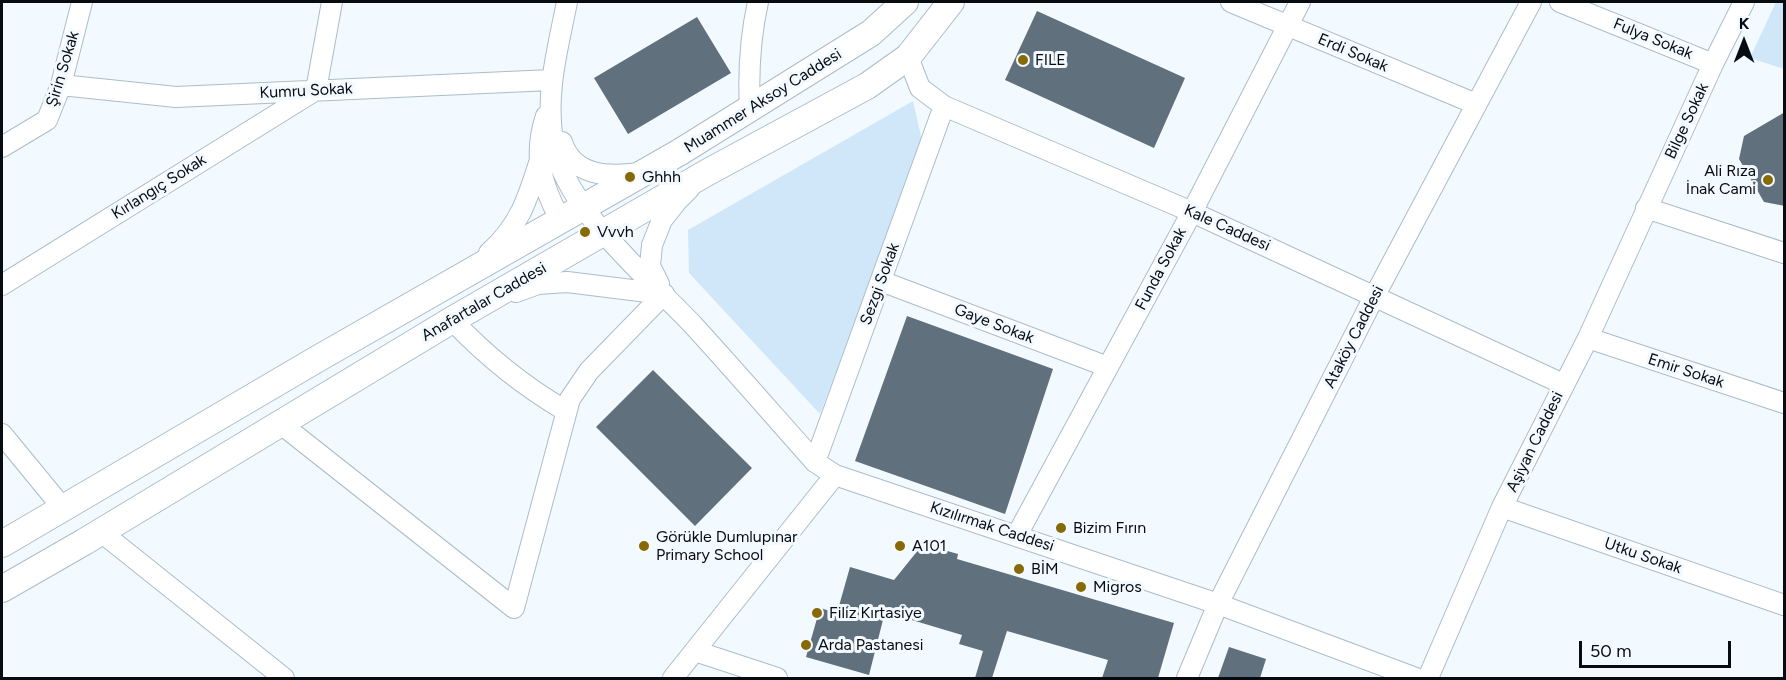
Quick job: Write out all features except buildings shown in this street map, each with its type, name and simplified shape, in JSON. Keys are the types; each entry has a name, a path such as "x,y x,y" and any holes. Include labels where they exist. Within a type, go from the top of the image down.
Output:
{"main road":[{"name":"Muammer Aksoy Caddesi","path":"582,207 750,109 871,33 905,2"},
{"name":"Anafartalar Caddesi","path":"2,589 603,232 867,86 908,57 951,2"},
{"name":"Anafartalar Caddesi","path":"2,544 62,507 582,207"}],"street":[{"name":"Şirin Sokak","path":"2,147 47,120 61,85 82,2"},
{"path":"316,90 332,2"},
{"path":"567,2 551,81 549,105 553,142 567,180 582,207 603,232 664,294"},
{"path":"750,109 748,71 758,2"},
{"name":"Erdi Sokak","path":"1231,2 1476,104"},
{"name":"Funda Sokak","path":"1017,535 1192,212 1300,2"},
{"name":"Ataköy Caddesi","path":"1187,678 1218,604 1375,296 1531,2"},
{"name":"Fulya Sokak","path":"1560,2 1713,64"},
{"name":"Bilge Sokak","path":"1646,208 1744,2"},
{"name":"Kale Caddesi","path":"908,57 920,88 944,106 1192,212 1563,384"},
{"name":"Kumru Sokak","path":"61,85 176,97 551,81"},
{"name":"Kırlangıç Sokak","path":"2,285 316,90"},
{"path":"549,105 539,135 539,163 547,195 560,219"},
{"path":"549,105 565,152 578,166 596,174 643,173"},
{"name":"Sezgi Sokak","path":"815,462 944,106"},
{"path":"463,276 506,238 519,218 530,193 539,163"},
{"path":"664,294 650,266 652,245 662,220 677,201 708,172"},
{"path":"1646,208 1785,253"},
{"name":"Aşiyan Caddesi","path":"1428,678 1502,507 1588,338 1646,208"},
{"name":"Gaye Sokak","path":"881,281 1108,368"},
{"path":"566,411 502,369 452,320 538,284 567,282 664,294"},
{"path":"280,424 514,608 570,399 582,379 664,294"},
{"name":"Kızılırmak Caddesi","path":"664,294 815,462 835,475 1218,604 1416,678"},
{"name":"Emir Sokak","path":"1588,338 1785,403"},
{"path":"2,434 62,507"},
{"path":"673,678 835,475"},
{"name":"Utku Sokak","path":"1502,507 1785,605"},
{"path":"101,532 284,678"},
{"path":"695,651 777,678"}],"shaded area":[{"path":"1776,2 1784,2 1784,69 1750,58"},
{"path":"913,101 923,145 820,414 689,273 688,230"}],"place":[{"name":"FILE","path":"1023,60"},
{"name":"Ghhh","path":"630,177"},
{"name":"Ali Rıza İnak Cami","path":"1768,180"},
{"name":"Vvvh","path":"585,232"},
{"name":"Bizim Fırın","path":"1061,528"},
{"name":"Görükle Dumlupınar Primary School","path":"644,546"},
{"name":"A101","path":"900,546"},
{"name":"BİM","path":"1019,569"},
{"name":"Migros","path":"1081,587"},
{"name":"Filiz Kırtasiye","path":"817,613"},
{"name":"Arda Pastanesi","path":"806,645"}]}
